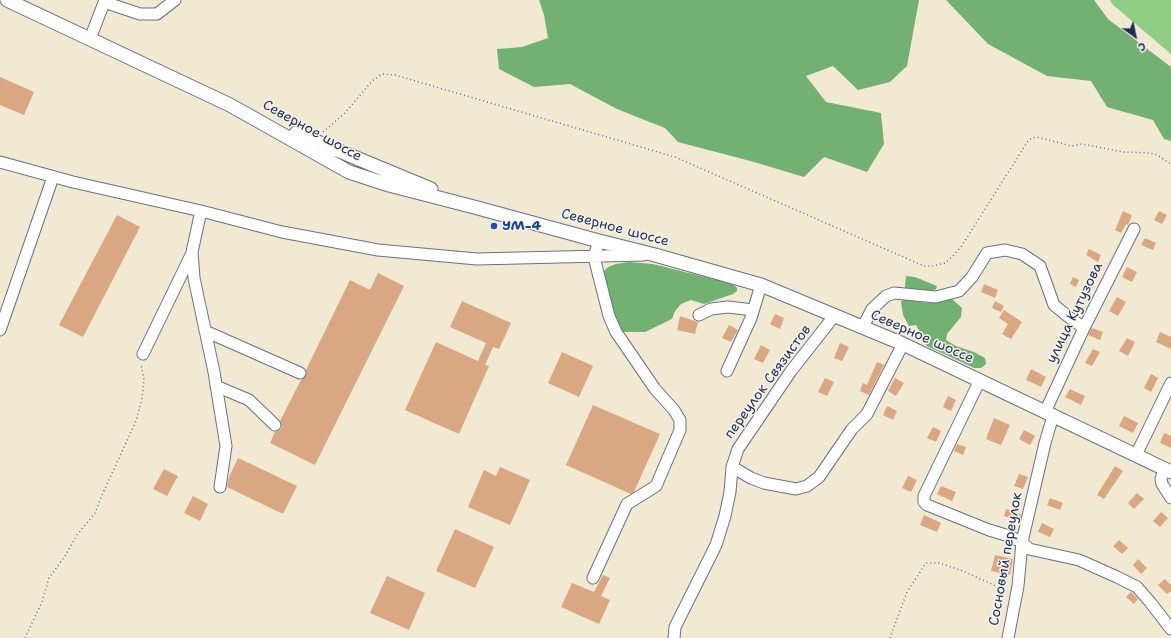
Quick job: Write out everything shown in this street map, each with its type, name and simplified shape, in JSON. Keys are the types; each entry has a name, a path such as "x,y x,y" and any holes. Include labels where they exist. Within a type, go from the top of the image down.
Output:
{"main road":[{"name":"Северное шоссе","path":"7,0 230,105 349,172 389,185 474,206 761,285 903,344 1167,470"},
{"path":"230,105 474,206"}],"street":[{"path":"90,39 104,1 140,14 157,14 175,0"},
{"path":"0,162 282,232 378,250 477,259 655,255"},
{"path":"0,330 53,176"},
{"path":"143,354 192,252 201,211"},
{"name":"улица Кутузова","path":"1049,414 1084,328 1134,229"},
{"path":"593,578 627,504 656,486 680,430 680,420 674,410 655,389 616,332 609,316 594,257 598,241"},
{"path":"863,327 872,309 886,296 894,293 936,296 959,291 972,277 987,253 1005,250 1022,254 1040,266 1054,305 1084,328"},
{"path":"192,252 194,278 216,386 226,446 220,487"},
{"path":"727,371 751,318 761,285"},
{"path":"699,315 711,309 728,307 753,310"},
{"name":"переулок Связистов","path":"674,638 675,627 716,545 725,516 730,492 732,467 738,449 750,428 791,371 835,315"},
{"path":"205,331 300,373"},
{"path":"732,467 751,478 764,483 796,489 808,486 819,477 852,429 867,414 903,344"},
{"path":"980,380 924,496 924,502 927,505 989,530 1009,536 1022,542 1029,549 1034,551 1079,560 1137,587 1171,629"},
{"path":"1136,455 1171,383"},
{"path":"216,386 249,400 275,424"},
{"name":"Сосновый переулок","path":"1008,638 1016,595 1022,542 1045,443 1049,414"},
{"path":"1167,470 1162,484 1171,498"}],"path":[{"path":"308,138 325,131 345,113 372,81 382,74 395,75 675,157 924,266 933,266 945,263 961,247 1028,141 1032,138 1037,137 1071,146 1082,144 1124,152 1150,153 1157,155 1171,164"},
{"path":"25,638 42,602 49,578 65,556 77,535 95,513 136,421 142,398 144,380 141,364 143,354"},
{"path":"890,638 907,592 926,563 939,563 963,571 1016,595"}],"green space":[{"path":"539,0 919,0 907,66 890,82 858,90 833,66 806,76 826,102 881,113 884,144 867,172 824,157 804,177 678,142 665,128 617,109 570,84 534,87 499,69 497,49 522,47 548,38 544,15"},
{"path":"946,0 1094,0 1108,19 1171,67 1171,141 1164,139 1153,120 1107,107 1091,81 1047,76 988,44"},
{"path":"1110,0 1171,0 1171,54 1112,4"},
{"path":"629,262 653,264 733,284 737,288 737,291 733,294 704,304 691,300 681,304 675,311 672,319 645,332 623,332 616,326 602,273 608,267"},
{"path":"906,276 915,277 937,286 936,289 930,292 908,290 905,287"},
{"path":"945,297 951,298 962,308 961,317 947,334 946,340 956,346 974,352 985,358 986,364 981,368 974,368 927,346 916,325 909,326 903,315 901,302 904,299 927,303"}],"building":[{"path":"0,77 34,92 24,115 0,105"},
{"path":"1123,211 1132,215 1128,225 1126,224 1121,233 1115,230"},
{"path":"1159,211 1167,215 1162,224 1154,220"},
{"path":"117,215 140,227 83,337 59,325"},
{"path":"1145,238 1156,243 1153,250 1141,245"},
{"path":"1089,249 1101,255 1098,262 1086,255"},
{"path":"1127,267 1137,272 1132,282 1122,277"},
{"path":"378,273 404,286 315,465 270,443 275,432 280,430 282,427 280,421 301,380 306,376 306,370 350,280 370,290"},
{"path":"1073,277 1079,280 1076,287 1070,284"},
{"path":"984,284 998,290 995,298 981,292"},
{"path":"1117,297 1126,302 1118,316 1109,311"},
{"path":"462,301 511,323 499,349 493,347 485,365 489,366 459,434 405,410 436,342 478,361 486,343 450,327"},
{"path":"995,301 1004,306 1001,312 992,308"},
{"path":"1004,310 1022,322 1011,339 1002,334 1008,324 999,318"},
{"path":"775,314 784,318 780,329 770,324"},
{"path":"680,316 698,322 695,334 677,330"},
{"path":"729,325 738,330 731,342 722,338"},
{"path":"1092,328 1103,332 1100,340 1088,335"},
{"path":"1160,332 1171,337 1171,349 1156,342"},
{"path":"1127,338 1135,342 1128,356 1119,351"},
{"path":"840,343 849,347 842,361 834,358"},
{"path":"761,345 770,350 763,363 754,359"},
{"path":"1093,349 1100,352 1092,366 1085,363"},
{"path":"562,352 593,366 579,397 548,383"},
{"path":"877,362 884,365 869,395 860,391 863,383 867,385"},
{"path":"1031,369 1046,377 1041,387 1026,380"},
{"path":"1151,374 1158,378 1151,392 1144,388"},
{"path":"825,378 834,382 827,396 818,392"},
{"path":"895,378 904,383 896,396 888,391"},
{"path":"1070,389 1085,396 1081,405 1065,397"},
{"path":"948,396 956,400 951,411 943,407"},
{"path":"593,405 660,434 634,492 631,494 566,465"},
{"path":"887,406 897,411 893,420 883,415"},
{"path":"1124,416 1138,423 1133,433 1119,426"},
{"path":"994,418 1010,425 1001,445 986,439"},
{"path":"933,427 941,431 936,442 927,438"},
{"path":"1024,430 1035,436 1030,445 1019,439"},
{"path":"1164,433 1171,436 1171,448 1160,443"},
{"path":"957,444 966,447 963,455 954,451"},
{"path":"238,458 297,486 283,514 227,487 229,477"},
{"path":"1115,466 1123,471 1104,499 1097,495"},
{"path":"500,467 530,480 510,525 468,507 484,470 496,476"},
{"path":"164,469 178,476 167,496 153,489"},
{"path":"1019,474 1028,477 1023,489 1014,486"},
{"path":"908,476 917,480 911,492 902,488"},
{"path":"941,486 956,492 952,501 937,494"},
{"path":"1137,493 1144,499 1134,509 1128,503"},
{"path":"193,496 208,504 200,521 184,513"},
{"path":"1050,498 1063,503 1060,510 1047,505"},
{"path":"1006,509 1021,514 1019,521 1004,516"},
{"path":"1161,512 1168,518 1160,527 1153,521"},
{"path":"924,515 941,523 937,532 920,525"},
{"path":"1042,523 1054,529 1050,537 1038,532"},
{"path":"455,529 494,547 475,588 436,571"},
{"path":"1119,540 1128,548 1122,554 1113,546"},
{"path":"995,555 1013,559 1010,575 991,571"},
{"path":"1138,559 1147,568 1141,574 1133,565"},
{"path":"603,575 610,578 601,596 610,600 599,624 561,607 572,583 594,592"},
{"path":"387,576 425,593 409,630 370,613"},
{"path":"1165,579 1171,585 1171,591 1167,594 1158,585"},
{"path":"1131,592 1138,599 1134,604 1126,597"}],"place":[{"name":"УМ-4","path":"494,226"}]}
